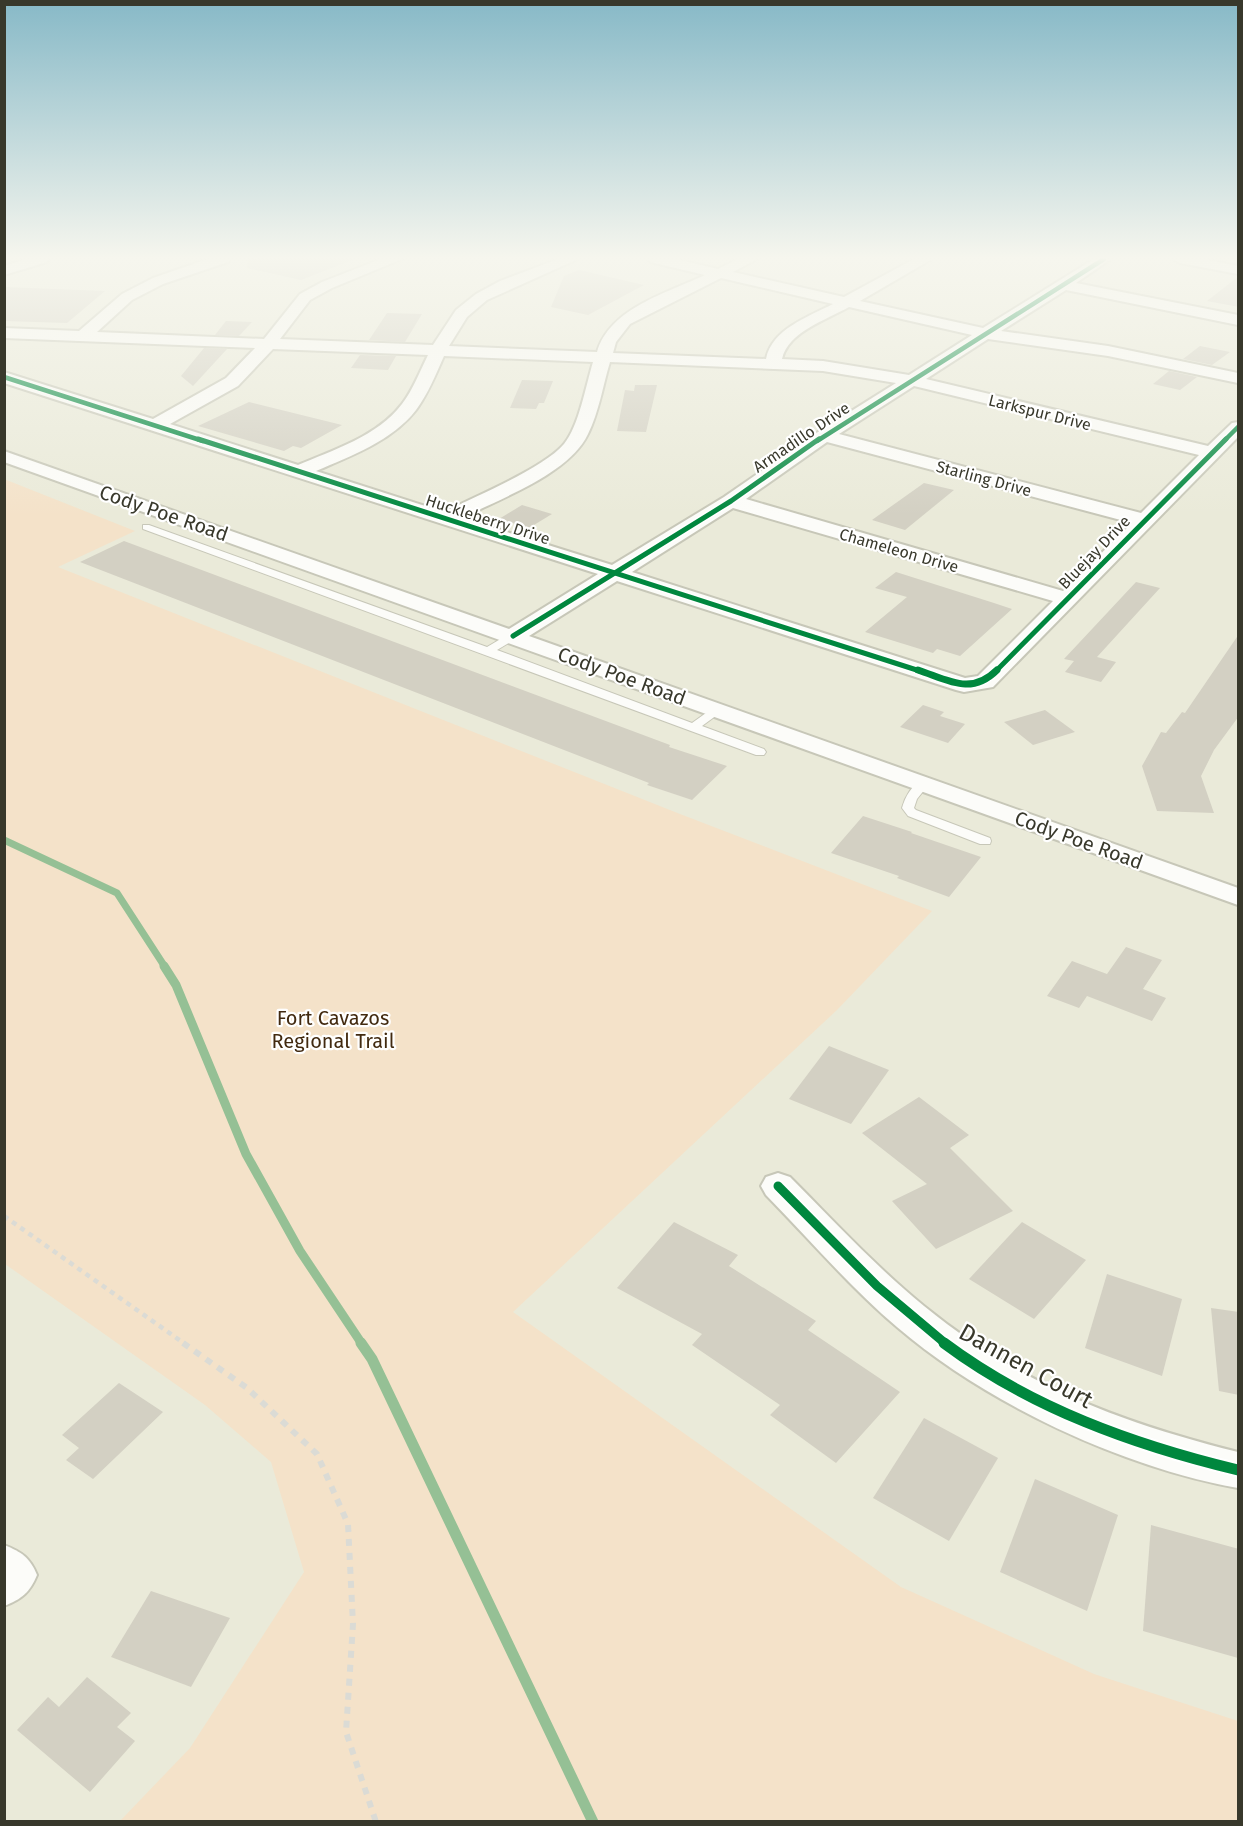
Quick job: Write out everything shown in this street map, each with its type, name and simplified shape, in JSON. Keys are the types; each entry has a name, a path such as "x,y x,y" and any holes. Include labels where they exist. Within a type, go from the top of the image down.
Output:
{"street":[{"path":"157,424 232,382 268,344"},
{"name":"Larkspur Drive","path":"299,344 773,363 842,368 913,381 1213,453"},
{"path":"302,471 351,448 399,418 410,406 443,344"},
{"path":"444,519 536,474 570,448 580,433 607,344"},
{"path":"773,363 779,344"},
{"name":"Armadillo Drive","path":"513,636 731,501 824,436 971,344"},
{"path":"1058,344 1119,353 1239,378"},
{"name":"Huckleberry Drive","path":"4,376 964,685"},
{"name":"Bluejay Drive","path":"964,685 985,682 1239,427"},
{"name":"Starling Drive","path":"824,436 1144,520"},
{"name":"Cody Poe Road","path":"4,456 1239,897"},
{"name":"Chameleon Drive","path":"731,501 1068,599"},
{"name":"Dannen Court","path":"778,1186 910,1316 942,1342 1000,1379 1102,1430 1195,1460 1239,1470"}],"lane":[{"path":"146,527 760,752"},
{"path":"231,558 257,546"},
{"path":"488,651 513,636"},
{"path":"693,728 717,710"},
{"path":"923,784 911,798 908,808 912,813 985,841"}],"path":[{"path":"4,1216 247,1388 317,1454 348,1524 353,1624 346,1732 376,1821"}],"green space":[{"name":"Fort Cavazos Regional Trail","path":"4,479 135,531 58,567 680,814 932,911 837,1010 513,1312 901,1587 1094,1674 1238,1721 1238,1821 120,1821 190,1748 304,1572 271,1462 205,1405 5,1264"}],"building":[{"path":"1200,346 1230,352 1212,365 1183,359"},
{"path":"204,348 227,349 193,386 181,376"},
{"path":"360,355 396,356 388,370 351,368"},
{"path":"1169,371 1197,377 1180,390 1153,384"},
{"path":"522,380 553,381 544,403 539,403 536,409 510,408"},
{"path":"635,385 657,385 646,432 617,431 625,390 634,391"},
{"path":"249,402 342,425 301,448 293,446 284,451 198,426"},
{"path":"924,483 954,490 905,530 872,520"},
{"path":"522,505 552,514 529,528 499,519"},
{"path":"124,541 670,745 669,747 727,766 692,800 647,785 649,783 80,562"},
{"path":"896,572 1012,609 960,656 937,649 933,653 865,632 907,597 875,588"},
{"path":"1136,582 1160,588 1097,657 1116,662 1101,682 1065,672 1074,661 1064,659"},
{"path":"1239,634 1239,716 1214,750 1201,776 1214,813 1157,811 1142,766 1161,732 1166,733 1182,712 1185,713"},
{"path":"923,705 944,712 940,716 965,724 948,743 900,727"},
{"path":"1045,710 1075,732 1033,745 1004,722"},
{"path":"863,816 981,857 949,897 897,878 899,876 831,853"},
{"path":"1126,947 1162,960 1143,989 1166,998 1152,1021 1087,996 1079,1008 1047,996 1072,961 1107,974"},
{"path":"829,1046 889,1070 851,1124 789,1099"},
{"path":"919,1097 969,1135 950,1148 1013,1211 936,1249 892,1201 927,1184 862,1133"},
{"path":"674,1222 738,1255 729,1266 816,1321 808,1330 900,1392 836,1463 770,1415 780,1405 692,1345 702,1334 617,1288"},
{"path":"1022,1222 1086,1260 1034,1319 969,1279"},
{"path":"1107,1274 1182,1299 1162,1376 1085,1348"},
{"path":"1211,1308 1239,1312 1239,1395 1219,1391"},
{"path":"119,1383 163,1412 93,1479 66,1460 79,1448 62,1435"},
{"path":"924,1418 998,1458 949,1541 873,1498"},
{"path":"1035,1479 1118,1515 1087,1611 1000,1572"},
{"path":"1151,1525 1239,1549 1238,1658 1143,1631"},
{"path":"151,1591 230,1618 191,1687 111,1657"},
{"path":"87,1677 131,1713 117,1727 135,1741 90,1792 17,1730 48,1697 59,1707"}],"waterway":[{"path":"4,840 117,893 165,967"},
{"path":"164,966 176,985 246,1154 300,1251 362,1344"},
{"path":"361,1343 372,1359 593,1822"}],"cycle path":[{"path":"513,636 731,501 824,436 969,344"},
{"path":"4,377 964,685 985,682 1238,427"},
{"path":"778,1186 894,1302 947,1345 985,1371 1025,1393 1107,1431 1150,1446 1238,1470"}]}
